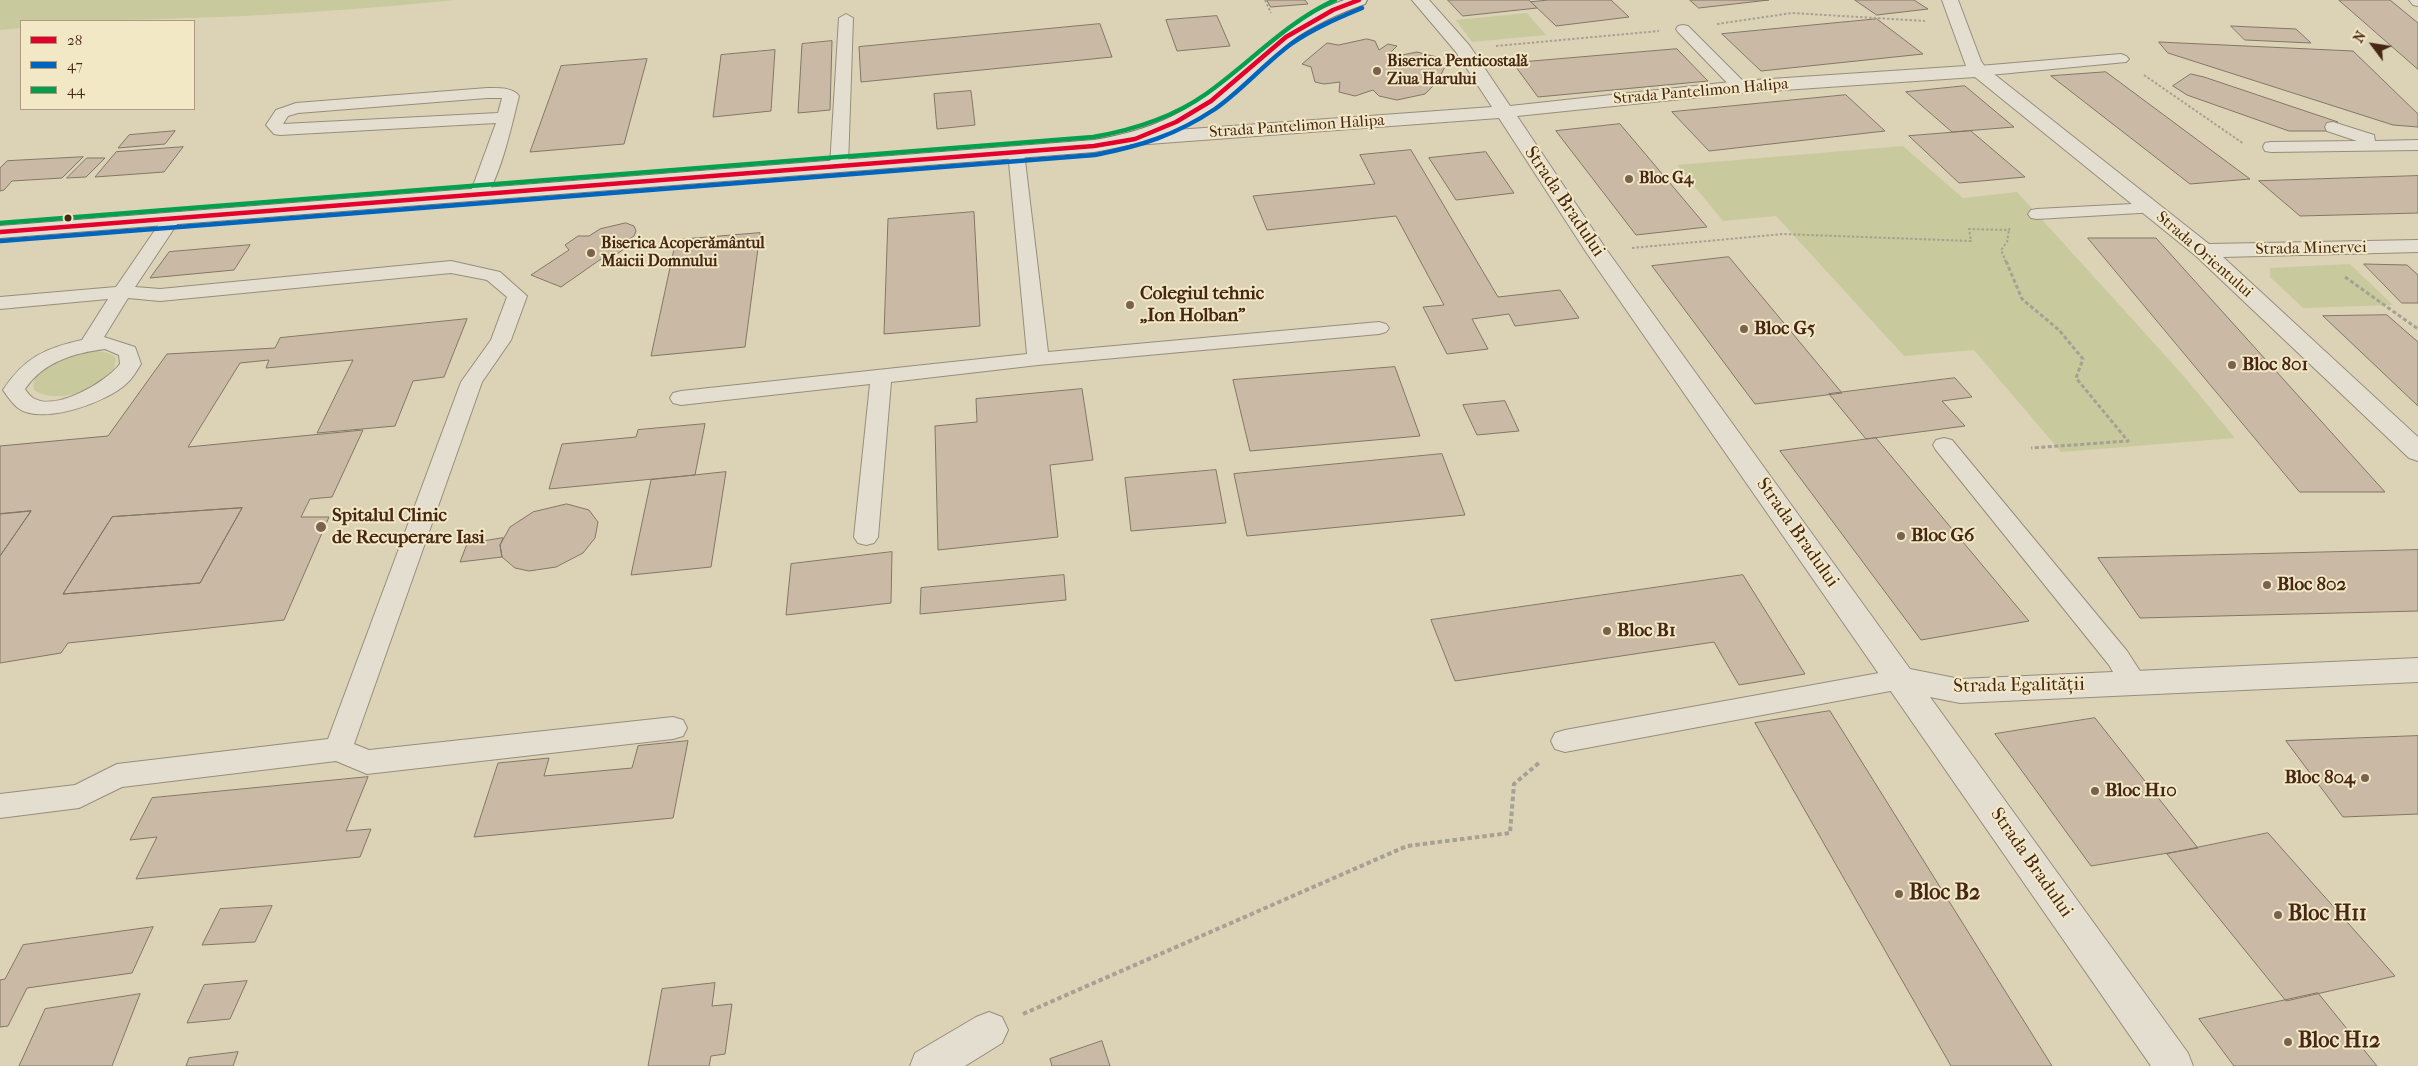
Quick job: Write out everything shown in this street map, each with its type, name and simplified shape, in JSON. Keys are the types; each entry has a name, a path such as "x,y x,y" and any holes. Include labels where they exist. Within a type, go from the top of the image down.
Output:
{"street":[{"path":"1136,140 1176,122 1211,101 1286,37 1333,10 1359,0"},
{"name":"Strada Bradului","path":"1420,0 1463,49 1597,252 2174,1066"},
{"path":"1950,0 1972,62 1979,71"},
{"name":"Strada Pantelimon Halipa","path":"0,232 1505,112 1740,87 1979,71"},
{"name":"Strada Orientului","path":"1979,71 2204,252 2418,452"},
{"name":"Strada Minervei","path":"2204,252 2418,246"},
{"name":"Strada Egalității","path":"1901,679 1960,691 2418,670"},
{"path":"929,1066 988,1030"}],"lane":[{"path":"839,166 846,18"},
{"path":"1683,29 1740,87"},
{"path":"1979,71 2121,59"},
{"path":"479,194 497,150 506,118 512,96 501,93 487,93 296,108 282,113 274,125 280,130 506,118"},
{"path":"2333,127 2367,138 2378,145"},
{"path":"2271,147 2418,145"},
{"path":"1016,152 1038,359"},
{"path":"2036,214 2151,208"},
{"path":"89,345 107,343 122,346 130,352 133,360 129,370 117,382 100,392 80,400 42,407 27,405 17,399 14,390 20,378 32,367 68,349 89,345 172,218"},
{"path":"0,303 122,292 160,295 451,267 493,276 517,296 502,340 472,382 338,749"},
{"path":"681,398 1038,359 1379,328"},
{"path":"866,537 881,376"},
{"path":"1944,445 2118,658 2134,682"},
{"name":"Strada Egalității","path":"1566,741 1901,679"},
{"path":"0,806 79,796 117,776 338,749 367,762 673,728"}],"path":[{"path":"2121,59 2249,147 2271,147"},
{"path":"2032,448 2128,440 2076,378 2083,359 2059,330 2022,299 2001,250 2006,242 2009,230 2020,215 2036,214"},
{"path":"1597,252 1783,234 1971,241 1969,230 2009,230"},
{"path":"2306,249 2418,329"},
{"path":"988,1030 1407,846 1510,833 1514,784 1566,741"}],"green space":[{"path":"0,0 455,0 347,10 238,16 130,20 20,20 20,28 0,30"},
{"path":"1527,13 1546,35 1472,42 1456,20"},
{"path":"1903,146 1963,198 2017,192 2182,374 2235,438 2061,452 1974,350 1904,356 1776,216 1723,221 1677,165"},
{"path":"2350,264 2393,305 2303,308 2270,277 2270,268"},
{"path":"93,351 113,355 116,358 114,369 88,389 66,396 44,395 34,390 34,382 37,375 43,369 69,356"}],"building":[{"path":"1267,0 1305,0 1308,4 1271,7"},
{"path":"1448,0 1529,0 1537,8 1463,16"},
{"path":"1549,0 1611,0 1629,17 1556,26 1531,2"},
{"path":"1690,0 1769,0 1699,8"},
{"path":"1855,0 1914,0 1928,9 1877,15"},
{"path":"2339,0 2390,0 2418,23 2418,69"},
{"path":"1217,16 1230,46 1177,51 1166,20"},
{"path":"1877,19 1923,54 1761,71 1722,34"},
{"path":"1100,24 1112,57 861,82 859,47"},
{"path":"2231,26 2296,29 2311,43 2245,40"},
{"name":"Biserica Penticostală Ziua Harului","path":"1367,39 1375,41 1379,50 1388,44 1397,46 1391,52 1402,55 1417,52 1437,57 1446,65 1440,76 1450,80 1446,85 1435,84 1425,94 1397,100 1379,96 1373,90 1355,96 1339,92 1340,82 1324,84 1315,82 1311,67 1302,64 1327,43 1338,45"},
{"path":"832,41 830,110 798,113 802,44"},
{"path":"2159,42 2353,51 2418,114 2418,127 2393,125 2168,53"},
{"path":"1677,49 1708,81 1538,97 1513,63"},
{"path":"775,50 771,111 713,117 721,55"},
{"path":"647,59 624,144 530,152 561,66"},
{"path":"2106,72 2250,179 2190,184 2051,76"},
{"path":"2191,74 2338,122 2330,131 2289,131 2187,95 2173,86"},
{"path":"1965,86 2014,127 1952,132 1906,92"},
{"path":"971,91 975,125 937,129 934,94"},
{"path":"1846,95 1885,131 1709,151 1672,112"},
{"name":"Bloc G4","path":"1620,124 1707,227 1636,235 1556,131"},
{"path":"175,131 165,144 118,148 129,135"},
{"path":"1971,131 2025,177 1959,183 1909,136"},
{"path":"183,147 164,172 95,177 116,152"},
{"path":"1411,150 1498,297 1560,290 1579,318 1515,326 1509,314 1472,319 1488,349 1447,354 1423,307 1444,305 1396,216 1267,230 1253,196 1375,184 1360,155"},
{"path":"1486,152 1514,193 1456,200 1429,158"},
{"path":"83,157 62,178 12,181 4,190 0,191 0,168 7,161"},
{"path":"87,158 105,158 86,177 67,178"},
{"path":"2418,176 2418,213 2300,216 2259,181"},
{"path":"974,212 980,326 884,334 888,219"},
{"name":"Biserica Acoperământul Maicii Domnului","path":"626,223 634,226 636,231 634,236 622,244 624,249 614,256 601,259 561,287 531,275 569,250 565,245 578,236 589,236 600,229"},
{"path":"760,233 745,347 651,356 676,240"},
{"name":"Bloc 801","path":"2088,238 2156,238 2385,492 2300,492"},
{"path":"250,245 234,270 150,278 169,252"},
{"name":"Bloc G5","path":"1729,257 1842,393 1755,404 1652,266"},
{"path":"2364,264 2407,265 2418,275 2418,303 2402,303"},
{"path":"2387,315 2418,342 2418,406 2323,316"},
{"path":"467,319 444,377 413,381 395,426 317,433 353,360 266,368 269,360 240,363 188,447 363,430 332,497 310,499 301,517 329,517 284,620 68,643 61,653 0,663 0,556 31,511 0,514 0,446 108,436 167,354 275,348 280,338","holes":["242,508 200,583 63,594 112,517"]},
{"path":"1395,367 1420,436 1250,451 1233,380"},
{"path":"1955,378 1972,397 1942,401 1965,426 1866,439 1829,394"},
{"path":"1082,389 1093,460 1050,465 1058,537 938,550 935,426 977,422 976,399"},
{"path":"1505,401 1519,431 1477,435 1463,405"},
{"path":"705,424 695,475 549,489 562,444 636,437 638,430"},
{"name":"Bloc G6","path":"1876,438 2029,621 1921,640 1780,451"},
{"path":"1442,454 1465,515 1247,536 1234,474"},
{"path":"1216,470 1226,523 1131,531 1125,478"},
{"path":"726,472 711,567 631,575 651,480"},
{"path":"567,504 589,510 598,522 595,538 583,553 556,567 529,571 515,568 502,557 500,545 510,527 533,512"},
{"path":"242,508 200,583 63,594 112,517"},
{"path":"31,511 0,556 0,514"},
{"path":"503,538 500,545 502,557 460,562 467,544"},
{"name":"Bloc 802","path":"2418,550 2418,611 2140,618 2098,558"},
{"path":"892,552 891,603 786,615 791,564"},
{"path":"1064,575 1066,600 920,614 921,588"},
{"name":"Bloc B1","path":"1743,575 1805,674 1739,685 1714,642 1455,681 1431,620"},
{"name":"Bloc B2","path":"1830,711 2052,1066 1951,1066 1755,723"},
{"name":"Bloc H10","path":"2095,718 2198,848 2091,866 1995,734"},
{"name":"Bloc 804","path":"2418,736 2418,814 2343,817 2286,741"},
{"path":"688,741 673,818 474,837 498,763 549,758 544,776 632,768 638,746"},
{"path":"368,777 346,831 371,829 360,857 136,879 157,837 130,840 152,798"},
{"name":"Bloc H11","path":"2268,833 2395,976 2286,1001 2167,854"},
{"path":"272,906 255,942 202,945 220,909"},
{"path":"153,927 132,973 27,988 8,1026 0,1027 0,980 5,979 23,945"},
{"path":"247,981 230,1019 187,1023 204,985"},
{"path":"715,983 712,1006 732,1004 725,1054 711,1056 709,1066 648,1066 662,989"},
{"name":"Bloc H12","path":"2318,993 2377,1066 2234,1066 2199,1019"},
{"path":"140,994 112,1066 19,1066 45,1009"},
{"path":"1102,1041 1110,1066 1052,1066 1050,1059"},
{"path":"238,1052 233,1066 186,1066 189,1058"}],"transit line":[{"name":"44","path":"0,223 1093,137 1138,127 1166,117 1193,103 1222,82 1283,30 1316,9 1335,0"},
{"name":"28","path":"0,232 1094,146 1135,139 1176,122 1211,101 1286,37 1333,10 1359,0"},
{"name":"47","path":"1,241 1095,155 1137,147 1180,130 1216,108 1291,44 1337,18 1362,8"}],"place":[{"name":"Biserica Penticostală Ziua Harului","path":"1377,71"},
{"name":"Bloc G4","path":"1629,179"},
{"name":"Biserica Acoperământul Maicii Domnului","path":"591,253"},
{"name":"Colegiul tehnic „Ion Holban”","path":"1130,305"},
{"name":"Bloc G5","path":"1744,329"},
{"name":"Bloc 801","path":"2232,365"},
{"name":"Spitalul Clinic de Recuperare Iasi","path":"321,527"},
{"name":"Bloc G6","path":"1901,536"},
{"name":"Bloc 802","path":"2267,585"},
{"name":"Bloc B1","path":"1607,631"},
{"name":"Bloc 804","path":"2365,778"},
{"name":"Bloc H10","path":"2095,791"},
{"name":"Bloc B2","path":"1899,894"},
{"name":"Bloc H11","path":"2278,915"},
{"name":"Bloc H12","path":"2288,1042"}]}
